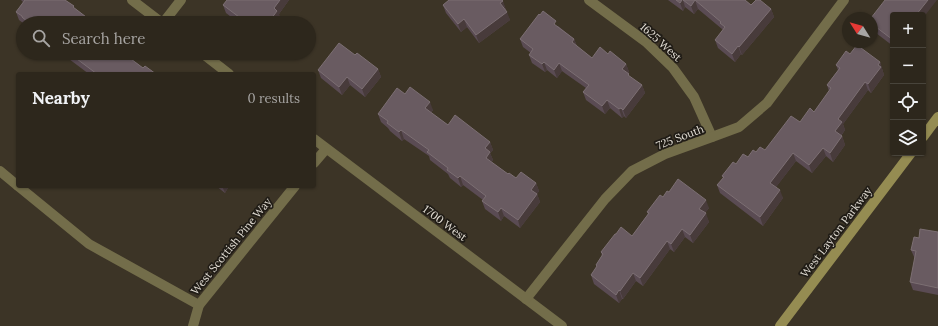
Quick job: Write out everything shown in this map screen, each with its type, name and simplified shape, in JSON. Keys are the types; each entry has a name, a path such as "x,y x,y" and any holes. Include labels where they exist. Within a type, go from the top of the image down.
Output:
{"main road":[{"path":"926,133 938,117"},
{"name":"West Layton Parkway","path":"780,326 909,156"}],"street":[{"path":"132,0 154,16"},
{"path":"168,16 181,0"},
{"name":"1625 West","path":"588,0 646,42 673,68 694,97 712,137"},
{"name":"725 South","path":"526,299 605,199 632,171 665,154 739,127 767,103 844,0"},
{"path":"211,60 226,72"},
{"name":"1700 West","path":"316,140 562,326"},
{"path":"316,160 326,148"},
{"path":"0,171 16,184"},
{"path":"20,188 89,244 199,305"},
{"name":"West Scottish Pine Way","path":"193,326 199,305 294,188"}],"building":[{"path":"25,0 65,0 85,16 22,16 16,12"},
{"path":"227,0 280,0 274,8 277,11 273,16 238,16 223,5"},
{"path":"449,0 502,0 503,1 500,3 507,12 476,35 464,19 458,24 443,5"},
{"path":"683,0 695,0 691,6"},
{"path":"695,0 745,0 751,5 756,0 760,0 771,9 732,54 715,40 725,27"},
{"path":"885,0 928,0 918,12 890,12 890,38 878,29 878,12 876,12"},
{"path":"543,11 556,21 554,24 574,39 572,42 592,58 600,47 608,54 610,51 626,64 622,69 642,85 623,110 621,108 619,109 607,100 602,106 583,92 589,85 559,63 554,70 544,62 542,64 529,55 533,49 520,39"},
{"path":"339,43 355,55 357,53 378,69 362,89 347,77 339,87 318,70"},
{"path":"855,48 861,48 880,62 878,65 881,67 868,84 865,82 838,119 842,122 835,131 842,136 830,153 823,148 809,165 793,153 770,183 780,190 760,217 717,185 733,162 736,164 743,154 748,157 753,150 756,152 760,147 765,150 791,116 800,122 810,108 814,112 831,88 827,85 840,68 836,65 846,51 850,54"},
{"path":"78,60 132,60 143,68 145,66 153,72 94,72"},
{"path":"410,87 430,102 425,108 448,125 455,115 490,142 485,148 490,152 486,158 516,178 521,172 536,183 531,190 537,194 518,220 501,208 498,212 482,201 486,196 460,176 458,178 447,170 448,168 427,152 429,150 401,130 399,132 378,114 397,88 405,94"},
{"path":"678,179 706,200 699,209 706,213 690,235 682,229 671,244 667,241 640,278 633,273 616,295 591,275 603,254 601,252 621,227 632,236 660,195 663,197 667,191 669,192"},
{"path":"920,229 938,232 938,288 910,282 916,251 911,250 914,237 919,238"}]}
